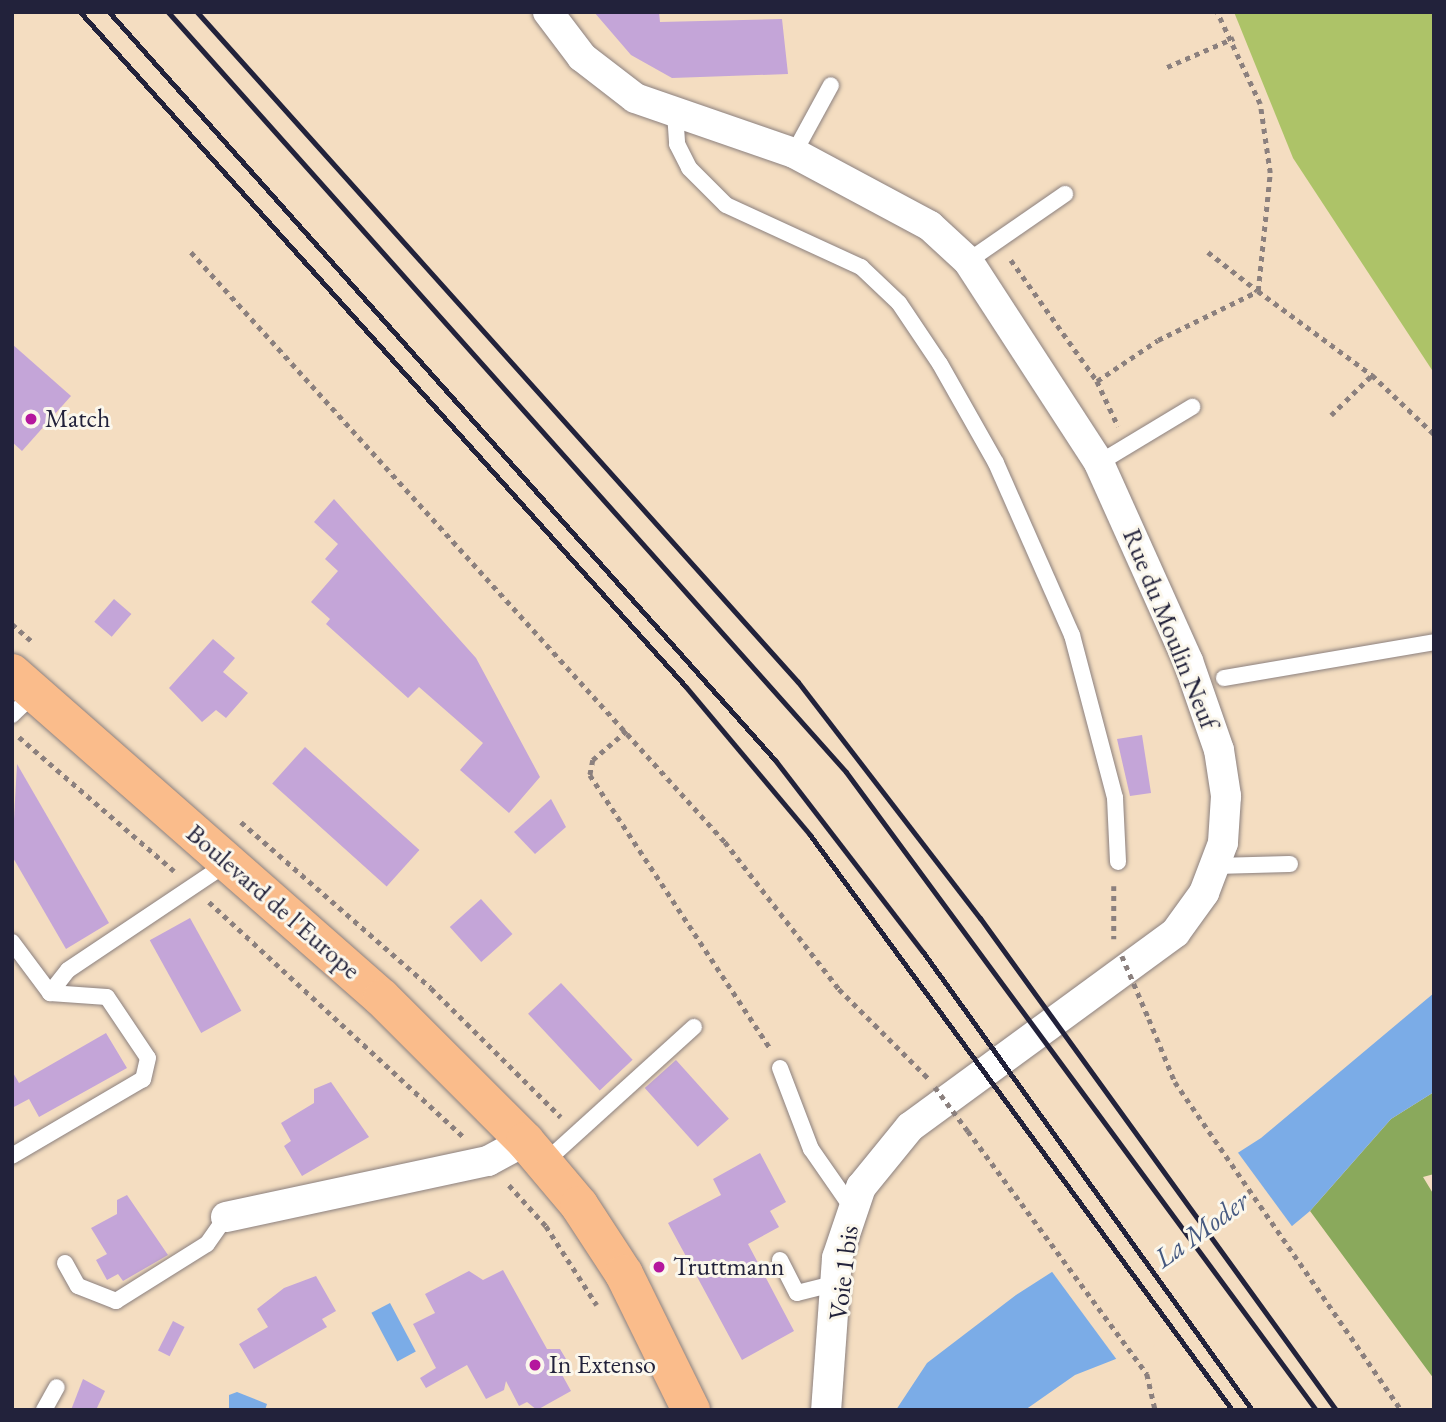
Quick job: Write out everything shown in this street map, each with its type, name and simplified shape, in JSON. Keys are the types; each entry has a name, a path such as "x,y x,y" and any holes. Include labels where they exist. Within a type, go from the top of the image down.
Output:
{"main road":[{"name":"Boulevard de l'Europe","path":"20,693 229,862 382,998 535,1152 624,1274 691,1410"}],"street":[{"name":"Rue du Moulin Neuf","path":"548,12 597,72 635,98 794,153 930,226 968,261 1099,463 1188,661 1219,750 1226,820 1215,866 1175,933 910,1127 870,1173 852,1208 834,1284 826,1410"},
{"path":"226,1217 535,1152"}],"lane":[{"path":"794,153 831,85"},
{"path":"675,113 677,144 689,167 726,205 860,267 899,303 940,365 996,463 1072,635 1115,798 1118,862"},
{"path":"968,261 1065,194"},
{"path":"1099,463 1192,407"},
{"path":"1224,678 1434,642"},
{"path":"50,993 68,970 229,862"},
{"path":"1215,866 1290,864"},
{"path":"12,942 50,993 107,997 148,1058 143,1079 12,1156"},
{"path":"535,1152 694,1027"},
{"path":"780,1068 811,1149 852,1208"},
{"path":"65,1263 78,1286 116,1301 207,1244 226,1217"},
{"path":"780,1260 797,1293 834,1284"},
{"path":"44,1410 57,1387"}],"path":[{"path":"1217,12 1234,38 1260,104 1270,173 1258,291"},
{"path":"1167,67 1234,38"},
{"path":"191,252 725,842 839,989 936,1087 1057,1257 1147,1374 1155,1410"},
{"path":"1208,252 1372,375 1434,434"},
{"path":"1097,381 1158,340 1258,291"},
{"path":"1331,415 1372,375"},
{"path":"627,731 593,760 590,775 780,1068"},
{"path":"12,733 193,888 488,1161 546,1226 602,1313"},
{"path":"1118,862 1111,924 1175,1082 1213,1142 1401,1410"}],"green space":[{"path":"1234,12 1434,12 1434,373 1293,158"},
{"path":"1434,1092 1434,1174 1423,1177 1434,1195 1434,1379 1310,1211 1391,1119"}],"water":[{"name":"La Moder","path":"1434,993 1434,1092 1391,1119 1310,1211 1149,1346 1075,1375 1025,1410 896,1410 927,1363 1016,1295 1261,1138"},
{"path":"390,1303 416,1352 397,1361 371,1313"},
{"path":"237,1392 267,1404 265,1410 229,1410 229,1395"}],"pier":[{"path":"1236,1150 1294,1229 1151,1348 1120,1364 1050,1269"}],"building":[{"path":"594,12 659,12 660,22 782,19 788,74 672,78 631,55"},
{"name":"Match","path":"12,344 71,396 22,451 12,442"},
{"path":"334,499 476,658 540,777 509,813 460,770 483,743 419,687 408,698 326,624 330,619 311,602 338,571 325,559 338,544 314,522"},
{"path":"114,599 131,614 112,637 94,622"},
{"path":"213,639 235,658 223,672 248,693 226,718 216,710 202,722 169,688"},
{"path":"1142,735 1151,793 1130,796 1117,739"},
{"path":"305,747 419,850 387,886 272,783"},
{"path":"17,764 109,923 66,949 12,856"},
{"path":"551,799 566,827 535,854 514,832"},
{"path":"481,899 512,934 481,962 450,927"},
{"path":"190,918 241,1011 201,1033 150,940"},
{"path":"561,983 633,1060 600,1090 528,1014"},
{"path":"106,1033 127,1068 39,1117 29,1099 12,1108 12,1071 19,1083"},
{"path":"676,1060 729,1119 698,1147 645,1088"},
{"path":"331,1082 369,1137 302,1176 284,1146 291,1141 281,1123 314,1103 314,1089"},
{"path":"760,1153 786,1202 770,1211 779,1227 748,1244 794,1331 742,1360 668,1223 721,1195 713,1179"},
{"path":"127,1195 168,1255 123,1281 118,1274 107,1280 96,1260 107,1254 91,1228 117,1214 117,1200"},
{"path":"503,1270 547,1349 560,1349 566,1359 560,1371 571,1391 537,1410 527,1402 519,1406 506,1381 504,1390 486,1399 467,1365 426,1388 420,1378 436,1368 413,1324 435,1313 425,1294 469,1271 483,1280"},
{"path":"316,1276 336,1311 322,1319 327,1327 254,1369 239,1344 268,1327 257,1309 284,1288"},
{"path":"173,1321 185,1327 170,1356 158,1350"},
{"path":"83,1379 105,1391 96,1410 71,1410"}],"railway":[{"path":"80,12 686,687 810,835 1232,1410"},
{"path":"109,12 775,760 923,952 1252,1410"},
{"path":"168,12 846,772 1316,1410"},
{"path":"197,12 798,682 980,918 1336,1410"}],"place":[{"name":"Match","path":"31,419"},
{"name":"Truttmann","path":"659,1267"},
{"name":"In Extenso","path":"535,1365"}]}
